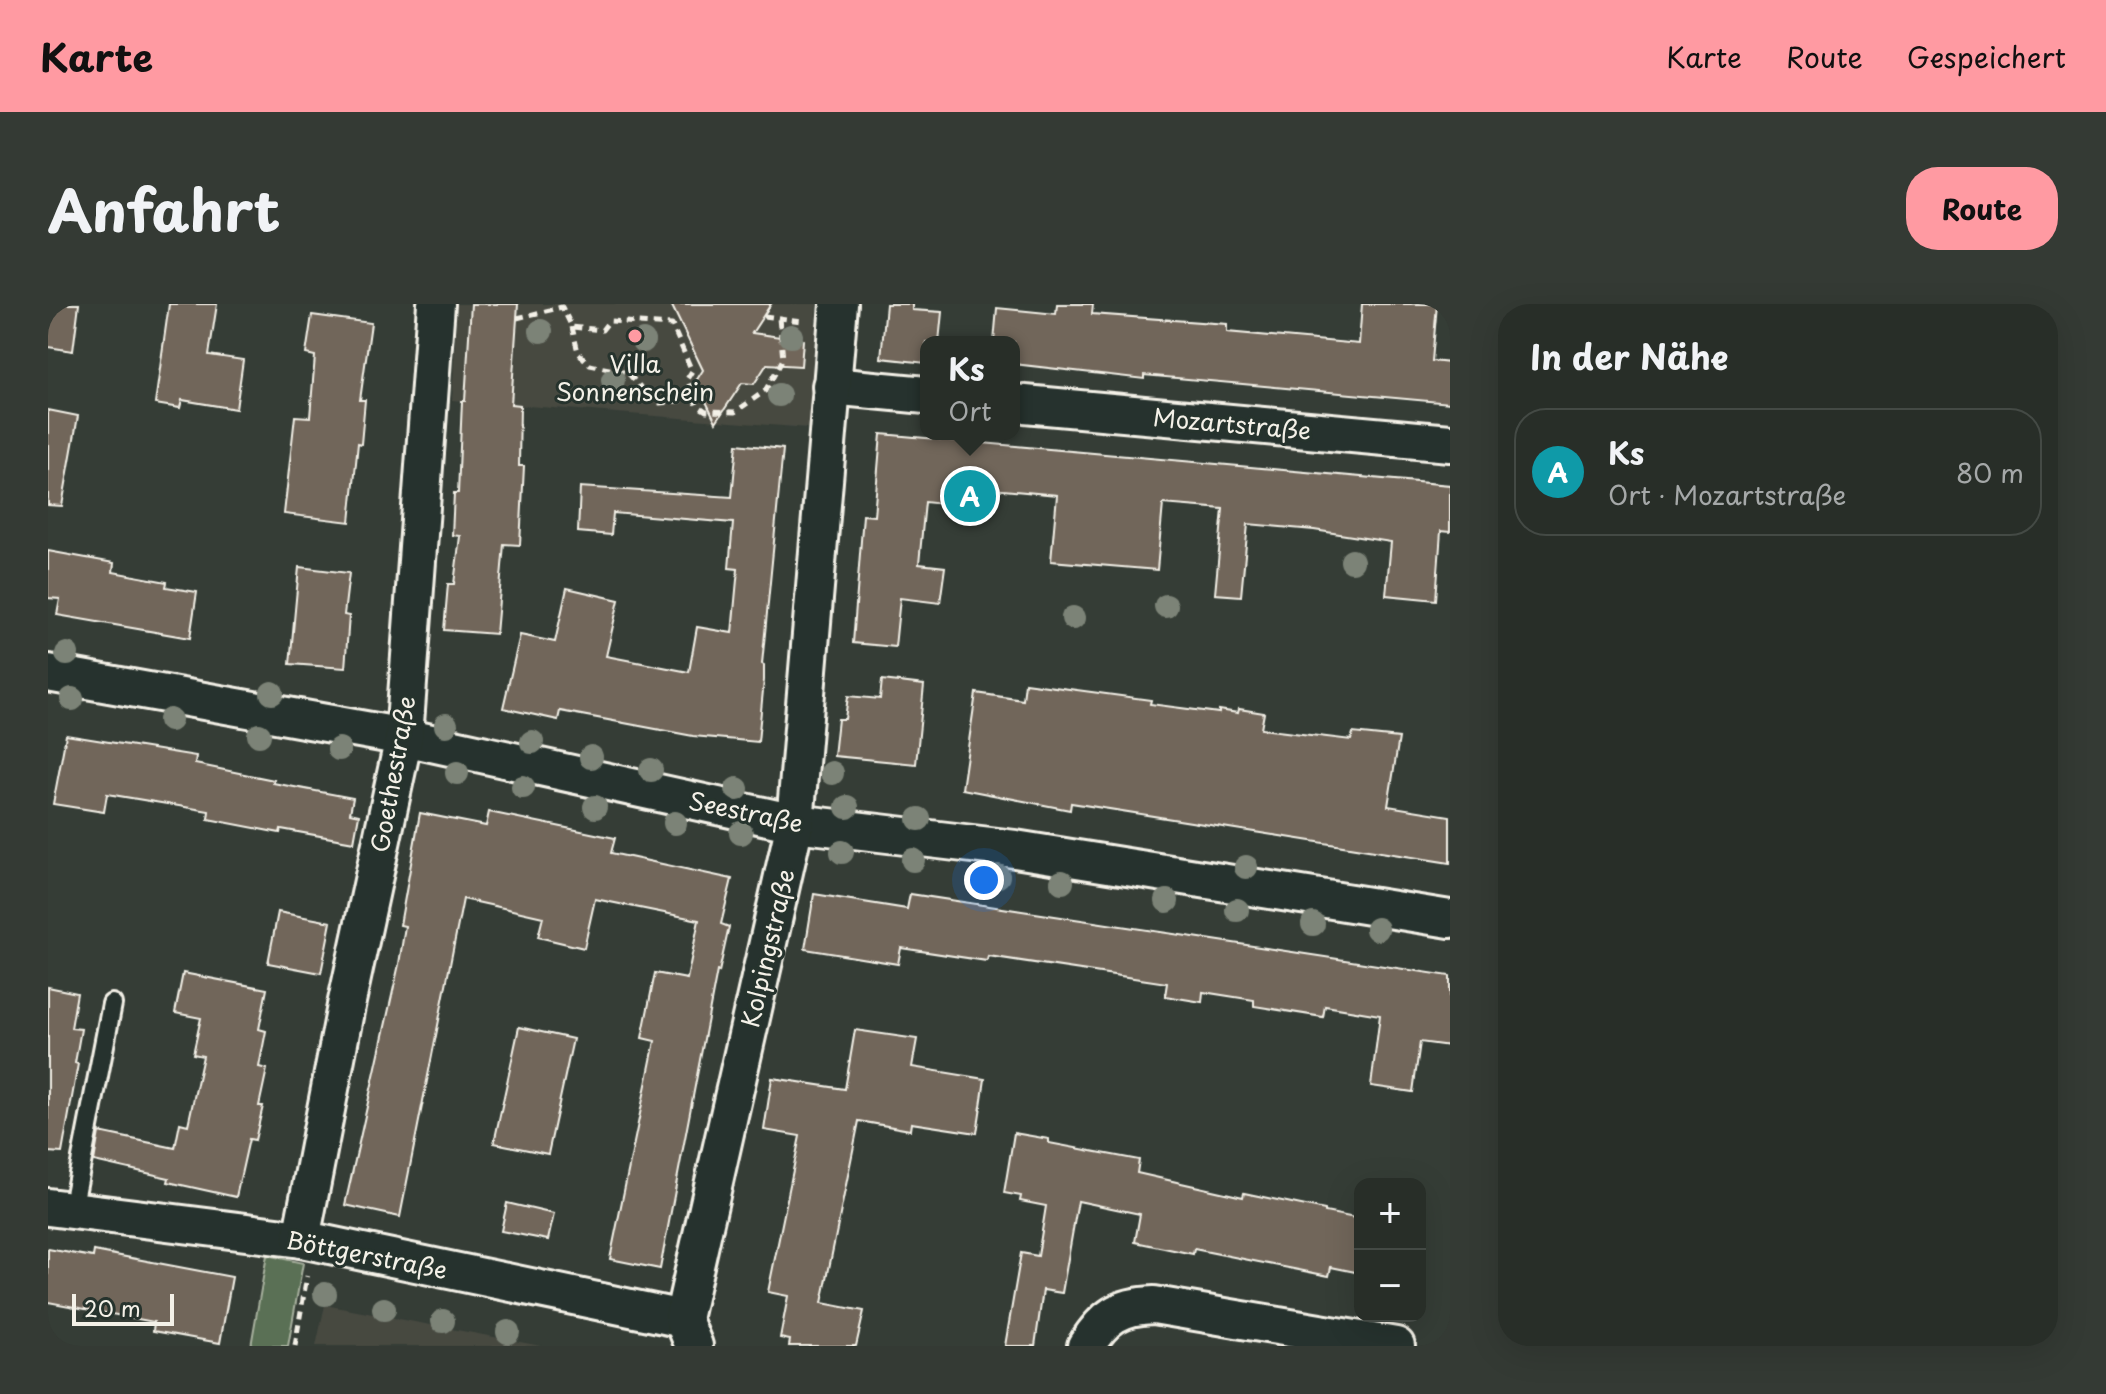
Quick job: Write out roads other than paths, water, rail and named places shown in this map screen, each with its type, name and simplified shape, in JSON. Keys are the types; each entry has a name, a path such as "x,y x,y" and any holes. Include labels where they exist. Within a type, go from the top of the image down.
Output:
{"street":[{"name":"Goethestraße","path":"301,1239 346,1006 404,737 436,304"},
{"name":"Kolpingstraße","path":"688,1332 795,823 839,304"},
{"path":"831,386 920,394"},
{"name":"Mozartstraße","path":"1020,404 1450,443"},
{"name":"Seestraße","path":"48,673 404,737 795,823 1015,849 1450,919"},
{"name":"Böttgerstraße","path":"60,1208 301,1239 688,1332"},
{"path":"1086,1346 1098,1328 1113,1314 1131,1305 1154,1305 1396,1346"}],"lane":[{"path":"60,1208 112,1004"}],"place":[{"name":"Villa Sonnenschein","path":"635,336"},
{"name":"Ks","path":"970,496"}]}
